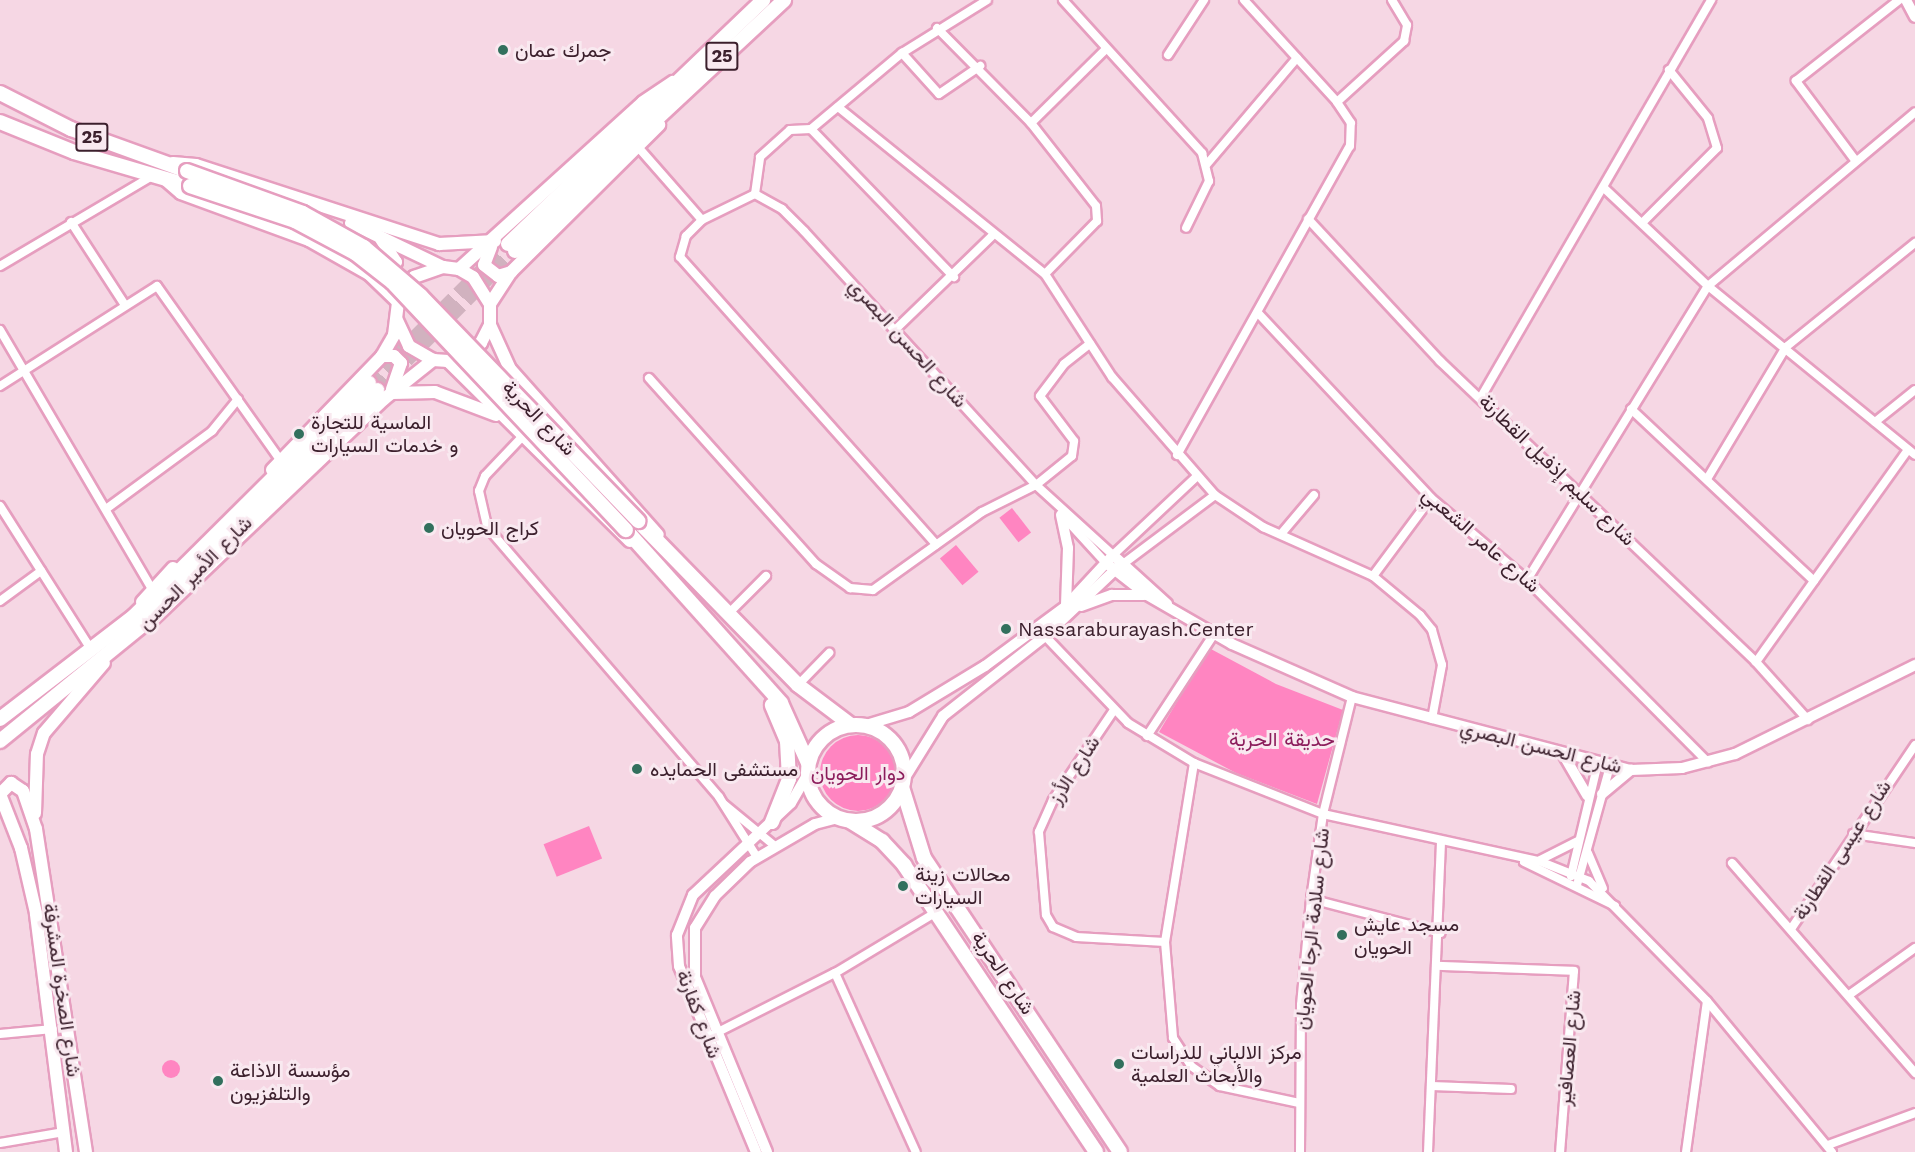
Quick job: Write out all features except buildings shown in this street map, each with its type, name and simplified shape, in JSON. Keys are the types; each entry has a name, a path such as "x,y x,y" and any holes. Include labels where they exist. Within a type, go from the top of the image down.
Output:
{"highway":[{"name":"25","path":"680,86 763,0"},
{"name":"25","path":"680,86 784,0"},
{"path":"506,245 680,86"},
{"name":"25","path":"0,93 71,129 160,162"},
{"name":"25","path":"0,122 167,181"},
{"name":"شارع الحرية","path":"160,162 303,213 364,247 421,296 638,521 666,546 730,612 798,685 851,725"},
{"name":"شارع الحرية","path":"167,181 190,186 295,221 374,267 411,300 626,530 781,703 808,769"},
{"name":"شارع الأمير الحسن","path":"0,719 92,651 140,619 379,389"},
{"name":"شارع الأمير الحسن","path":"0,741 122,644 140,619"},
{"path":"757,676 782,725 788,756 789,779 772,822"},
{"path":"851,725 866,725 883,733 898,751 903,783 882,814 844,820 816,801 808,769 824,737 851,725"},
{"name":"شارع الحرية","path":"903,783 924,858 1120,1152"},
{"name":"شارع الحرية","path":"844,820 894,851 938,911 1096,1152"}],"main road":[{"name":"25","path":"490,304 511,272 676,107 680,86"},
{"name":"25","path":"160,162 196,165 317,207 443,267 459,269 506,245 636,108 680,86"},
{"name":"25","path":"167,181 181,193 309,240 374,278 398,302"},
{"path":"317,207 438,244 506,245"},
{"path":"374,278 388,278 397,267 379,237"},
{"path":"506,245 484,265 498,276 511,272"},
{"name":"25","path":"443,267 414,277 398,302 397,320 409,346 433,360 447,361"},
{"path":"459,269 473,277 490,304 490,325 510,369"},
{"path":"140,619 152,589 281,461 382,356 397,320"},
{"path":"490,325 481,343 447,361 481,393 521,438 650,557"},
{"path":"140,619 167,611 379,389 401,363 394,356 382,356"},
{"path":"481,393 477,373 484,362 496,359 510,369 666,546"},
{"path":"379,389 433,360"},
{"path":"379,389 444,393 500,417"},
{"path":"36,829 34,783 44,733 122,644"},
{"path":"21,848 2,801 3,786 20,786 36,829"},
{"path":"0,820 21,848"},
{"name":"شارع الصخرة المشرفة","path":"36,829 86,1152"},
{"name":"شارع الصخرة المشرفة","path":"21,848 53,1029 66,1152"}],"street":[{"path":"936,544 685,267 679,248 702,220 755,194 760,157 790,130 811,129 902,53 937,28 987,0"},
{"path":"1064,0 1106,49 1195,143 1207,164 1207,192 1186,228"},
{"path":"1168,55 1204,0"},
{"path":"1177,455 1350,146 1351,123 1337,102 1245,0"},
{"path":"1337,102 1404,41 1407,25 1392,0"},
{"path":"1481,397 1711,0"},
{"path":"1855,160 1796,81 1899,0"},
{"path":"1906,0 1915,16"},
{"path":"937,28 980,66 1031,123 1098,212 1081,240 1045,274"},
{"path":"1031,123 1106,49"},
{"path":"902,53 939,94 980,66"},
{"path":"1207,164 1297,58"},
{"path":"1644,221 1717,148 1708,118 1669,70"},
{"path":"838,107 992,236 1045,274 1090,344 1177,455 1215,495 1281,534 1373,576 1420,615 1439,645 1440,689 1432,719"},
{"path":"1527,580 1708,286 1855,160 1915,112"},
{"path":"811,129 954,277"},
{"path":"638,147 702,220"},
{"path":"0,266 71,222 153,176"},
{"path":"1604,188 1644,221 1708,286 1786,347 1911,453 1756,662"},
{"name":"شارع الحسن البصري","path":"755,194 782,209 897,328 1036,485 1147,595 1214,634 1352,697 1631,770 1708,762 1808,720 1915,665"},
{"name":"شارع سليم إذفيل القطارنة","path":"1308,219 1440,361 1581,492 1756,662 1808,720"},
{"path":"71,222 125,305"},
{"path":"897,328 954,277 992,236"},
{"path":"1707,479 1786,347 1915,243"},
{"path":"0,386 125,305 159,287 281,461"},
{"name":"شارع عامر الشعبي","path":"1258,313 1431,498 1527,580 1708,762"},
{"path":"0,330 152,589"},
{"path":"649,378 816,564 850,588 873,590 1005,497 1036,485 1076,449 1043,404 1042,391 1090,344"},
{"path":"1875,422 1915,390"},
{"path":"106,509 212,431 238,399"},
{"path":"1631,410 1814,581"},
{"path":"521,438 485,476 479,491 487,527 725,805 775,846"},
{"path":"903,783 922,742 943,716 1045,636 1078,607 1114,563 1196,477"},
{"path":"866,725 949,690 1066,606 1114,563 1215,495"},
{"path":"1281,534 1314,495"},
{"path":"1373,576 1431,498"},
{"name":"شارع الحسن البصري","path":"1053,502 1061,514 1114,563 1169,607"},
{"path":"0,506 92,651"},
{"path":"1061,514 1068,548 1066,606"},
{"path":"0,601 41,571"},
{"path":"730,612 766,576"},
{"path":"1078,607 1112,595 1147,595"},
{"path":"1147,736 1214,634"},
{"name":"شارع سلامة الرجا الحويان","path":"1045,636 1114,710 1147,736 1194,763 1323,814 1515,859 1575,878 1625,912"},
{"path":"798,685 829,653"},
{"name":"شارع سلامة الرجا الحويان","path":"1300,1152 1299,1103 1311,899 1323,814 1352,697"},
{"name":"شارع الأرز","path":"1114,710 1053,800 1039,832 1043,898 1053,927 1076,937 1165,942"},
{"name":"شارع عيسى القطارنة","path":"1791,929 1915,745"},
{"path":"1563,754 1587,795"},
{"path":"1194,763 1165,942 1168,1016 1173,1038 1191,1066 1238,1092 1299,1103"},
{"path":"1575,878 1587,795 1598,763"},
{"path":"1575,878 1588,851 1610,766"},
{"name":"شارع كفارنة","path":"767,1152 679,966 677,935 693,896 772,822 808,769"},
{"path":"1602,794 1631,770"},
{"path":"725,805 747,845 758,857"},
{"name":"شارع كفارنة","path":"756,1152 711,1035 691,960 694,928 715,896 758,857 775,846 844,820"},
{"path":"1853,834 1915,843"},
{"path":"1539,861 1579,840"},
{"path":"1428,1152 1440,966 1441,843"},
{"path":"1588,851 1606,893"},
{"name":"شارع سلامة الرجا الحويان","path":"1515,859 1539,861 1606,893 1707,1001 1830,1148"},
{"path":"1732,863 1915,1073"},
{"path":"1311,899 1441,933"},
{"path":"711,1035 836,973 938,911"},
{"path":"1849,995 1915,948"},
{"name":"شارع العصافير","path":"1440,966 1574,971 1560,1152"},
{"path":"836,973 916,1152"},
{"path":"1686,1152 1707,1001"},
{"path":"0,1034 53,1029"},
{"path":"1432,1086 1511,1089"},
{"path":"1830,1148 1915,1113"},
{"path":"0,1143 64,1132"}],"green space":[{"path":"1012,508 1031,532 1018,542 999,518"},
{"path":"956,545 978,572 962,585 940,558"},
{"name":"حديقة الحرية","path":"1209,648 1276,684 1343,710 1317,804 1236,773 1159,732"},
{"name":"دوار الحويان","path":"851,735 865,735 879,741 890,752 896,766 893,788 885,800 865,811 851,811 837,805 826,794 820,780 820,766 826,752 837,741"},
{"path":"589,826 602,858 557,877 544,844"},
{"path":"167,1060 175,1060 180,1065 178,1076 167,1078 162,1073 162,1065"}],"tunnel":[{"path":"369,383 508,244"},
{"path":"377,390 515,251"}],"place":[{"name":"جمرك عمان","path":"503,50"},
{"name":"الماسية للتجارة و خدمات السيارات","path":"299,434"},
{"name":"كراج الحويان","path":"429,528"},
{"name":"Nassaraburayash.Center","path":"1006,629"},
{"name":"مستشفى الحمايده","path":"637,769"},
{"name":"محالات زينة السيارات","path":"903,886"},
{"name":"مسجد عايش الحويان","path":"1342,935"},
{"name":"مركز الالباني للدراسات والأبحاث العلمية","path":"1119,1064"},
{"name":"مؤسسة الاذاعة والتلفزيون","path":"218,1081"}]}
